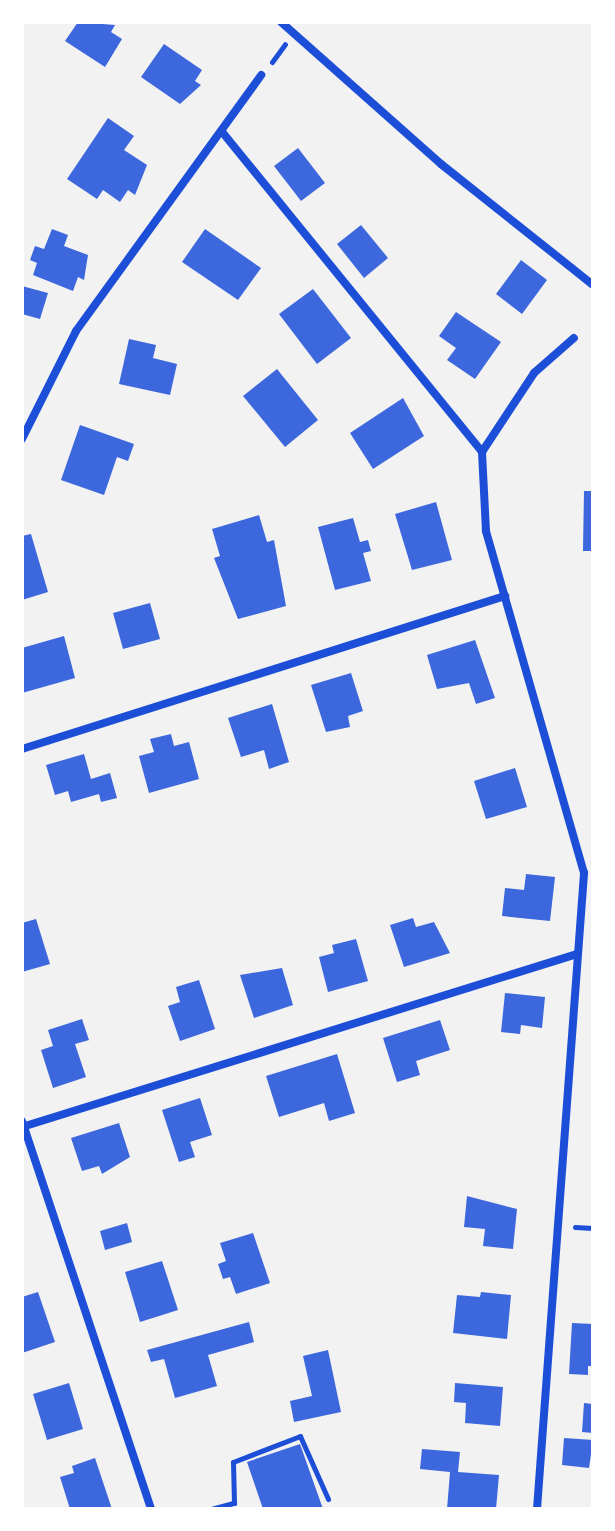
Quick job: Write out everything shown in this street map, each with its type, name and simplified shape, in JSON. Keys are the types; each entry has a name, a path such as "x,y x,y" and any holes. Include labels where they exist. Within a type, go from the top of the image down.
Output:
{"street":[{"path":"281,22 441,164 593,285"},
{"path":"22,439 76,331 223,133 261,75"},
{"path":"223,133 482,452 486,531 588,874 577,954 537,1509"},
{"path":"482,452 534,373 574,338"},
{"path":"22,749 505,596"},
{"path":"151,1509 23,1125 577,954"}],"path":[{"path":"261,75 293,34"},
{"path":"211,1509 234,1503 233,1462 300,1436 328,1499"}],"building":[{"path":"78,22 115,25 111,32 122,39 105,67 65,41"},
{"path":"164,44 202,70 195,81 201,85 180,104 141,77"},
{"path":"108,118 134,136 124,150 147,165 135,195 128,190 120,202 103,190 97,199 67,179"},
{"path":"298,148 325,183 301,201 274,166"},
{"path":"361,225 388,258 364,278 337,244"},
{"path":"52,229 68,235 64,246 88,255 84,280 78,277 73,291 33,275 37,263 30,260 35,246 44,249"},
{"path":"205,229 261,268 238,300 182,262"},
{"path":"521,260 547,280 522,314 496,294"},
{"path":"22,286 48,293 40,319 22,314"},
{"path":"313,289 351,338 317,364 279,314"},
{"path":"456,312 501,342 475,379 447,360 456,348 439,336"},
{"path":"129,339 156,345 153,358 177,364 170,395 119,384"},
{"path":"277,369 318,420 285,447 243,396"},
{"path":"403,398 424,436 373,469 350,433"},
{"path":"80,425 134,444 128,461 117,457 104,495 61,480"},
{"path":"584,491 593,491 593,551 583,551"},
{"path":"436,502 452,560 412,570 395,514"},
{"path":"259,515 267,542 274,540 286,606 238,619 214,558 220,556 212,529"},
{"path":"353,518 360,542 368,540 371,551 363,553 371,581 335,590 318,527"},
{"path":"31,534 48,592 22,600 22,536"},
{"path":"150,603 160,639 123,649 113,613"},
{"path":"64,636 75,678 22,693 22,648"},
{"path":"475,640 495,698 476,704 469,683 437,689 427,655"},
{"path":"351,673 363,711 348,716 350,727 326,732 311,685"},
{"path":"272,704 289,762 269,769 264,750 241,757 228,718"},
{"path":"171,734 174,746 189,742 199,779 149,793 139,756 154,752 150,739"},
{"path":"84,754 91,779 110,773 117,798 101,802 99,794 71,802 68,791 55,795 46,765"},
{"path":"515,768 527,807 486,819 474,781"},
{"path":"526,874 555,877 550,921 502,916 505,888 524,890"},
{"path":"413,918 416,927 434,922 450,953 404,967 390,925"},
{"path":"36,919 50,964 22,972 22,923"},
{"path":"356,939 368,981 328,992 319,957 334,953 332,945"},
{"path":"282,968 293,1005 254,1018 240,975"},
{"path":"199,980 215,1029 180,1041 168,1006 180,1002 176,987"},
{"path":"505,993 545,997 542,1028 521,1025 520,1034 501,1032"},
{"path":"82,1019 89,1040 75,1044 86,1077 53,1088 41,1050 53,1046 48,1030"},
{"path":"440,1020 450,1050 416,1061 420,1075 397,1082 383,1038"},
{"path":"337,1054 355,1113 329,1121 324,1103 279,1117 266,1076"},
{"path":"200,1098 212,1135 190,1142 195,1157 179,1162 162,1110"},
{"path":"119,1123 130,1157 102,1174 99,1166 82,1171 71,1138"},
{"path":"467,1196 517,1209 513,1249 483,1246 485,1229 464,1227"},
{"path":"127,1223 132,1242 105,1250 100,1231"},
{"path":"253,1233 270,1283 236,1294 230,1277 223,1279 218,1264 226,1261 220,1243"},
{"path":"162,1261 178,1310 140,1322 125,1272"},
{"path":"38,1292 55,1342 22,1353 22,1297"},
{"path":"481,1292 511,1295 507,1339 453,1333 457,1295 480,1297"},
{"path":"249,1322 254,1342 208,1355 217,1386 175,1398 164,1359 151,1362 147,1350"},
{"path":"572,1323 593,1324 593,1366 588,1366 588,1375 569,1374"},
{"path":"328,1350 341,1412 294,1422 290,1401 312,1396 303,1356"},
{"path":"69,1383 83,1429 47,1440 33,1394"},
{"path":"455,1383 503,1387 500,1426 465,1423 466,1403 454,1402"},
{"path":"584,1403 593,1404 593,1433 582,1432"},
{"path":"564,1438 593,1440 589,1468 562,1465"},
{"path":"300,1444 323,1509 263,1509 247,1462"},
{"path":"422,1449 460,1452 458,1472 499,1475 496,1509 447,1509 450,1472 420,1469"},
{"path":"95,1458 112,1509 70,1509 60,1477 74,1473 72,1466"}]}
